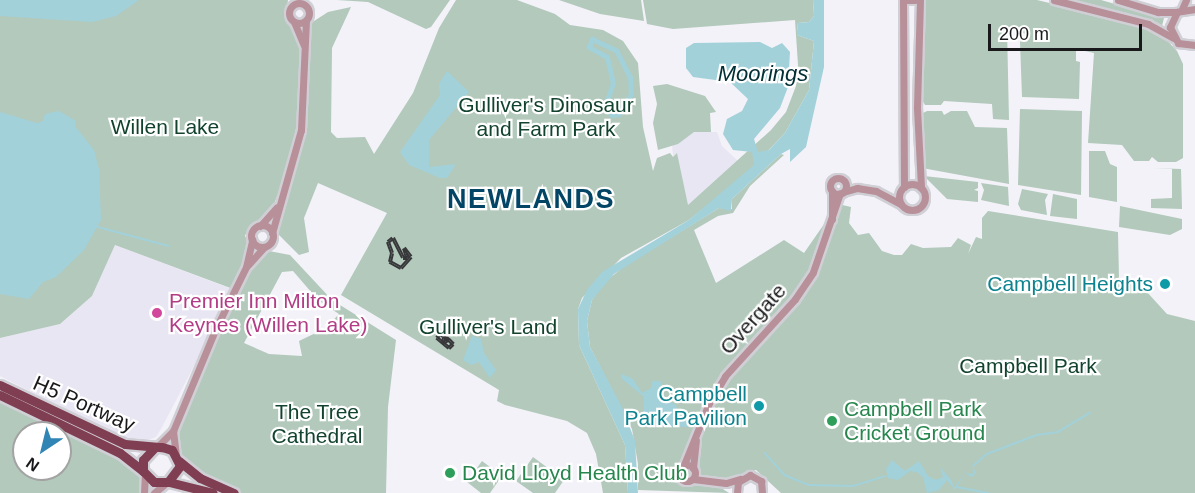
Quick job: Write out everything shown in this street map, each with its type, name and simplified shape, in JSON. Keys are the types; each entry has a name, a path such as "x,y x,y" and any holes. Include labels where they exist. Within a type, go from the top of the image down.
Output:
{"main road":[{"name":"H5 Portway","path":"0,385 124,444 156,448"},
{"name":"H5 Portway","path":"0,395 120,453 144,473"},
{"path":"197,482 154,482 144,473 143,460 156,448 168,448 197,482 213,490 234,493"},
{"path":"167,483 177,476 178,457"}],"street":[{"path":"900,204 905,176 905,0 915,0"},
{"path":"881,192 908,210 921,207 925,199 921,188 918,160 920,0"},
{"path":"1054,0 1148,24 1184,45 1195,45"},
{"path":"1118,0 1158,12 1195,7 1192,0"},
{"path":"1173,38 1170,27 1186,0"},
{"path":"246,267 272,241 277,207 294,159 298,140 305,88 306,21 310,13 303,2 292,3 289,14 304,46"},
{"path":"294,22 306,21"},
{"path":"857,188 842,193 832,191 832,180 843,180 857,188 881,192 913,184 921,188"},
{"name":"Overgate","path":"683,467 696,440 709,403 726,376 795,299 813,272 842,193 843,180"},
{"name":"Overgate","path":"832,191 832,219"},
{"path":"156,448 173,431 214,330 246,267 254,230 277,207"},
{"path":"260,226 272,233"},
{"path":"252,240 264,247"},
{"path":"173,431 178,457"},
{"name":"Overgate","path":"693,479 696,440"},
{"path":"707,478 681,478 683,467 693,469 707,478 726,483 737,492 740,479"},
{"path":"144,473 144,493"},
{"path":"726,483 756,477 763,484 762,493"},
{"path":"154,493 167,483"}],"shaded area":[{"path":"694,132 717,132 722,146 738,161 688,206 675,171 672,146"},
{"path":"115,245 234,290 156,437 136,445 0,376 0,338 60,324 92,296"}],"green space":[{"name":"Willen Lake","path":"0,0 288,0 286,16 300,41 302,62 301,98 291,159 273,207 245,235 253,262 269,251 290,255 332,300 396,340 388,407 386,493 234,493 200,474 182,458 176,430 233,289 115,245 92,296 60,324 0,338","holes":["293,271 318,300 339,314 326,328 299,341 302,356 269,354 244,343 282,272"]},
{"path":"337,0 450,0 431,27 426,29 368,2"},
{"path":"456,0 517,0 555,14 570,25 603,30 623,41 638,63 643,127 653,171 657,158 670,153 673,157 677,153 688,205 771,130 786,112 796,86 798,65 795,20 673,29 647,24 643,0 813,0 814,16 809,22 798,23 797,31 797,35 814,41 809,90 785,133 744,176 689,220 621,258 582,298 578,309 579,345 625,445 628,493 603,493 596,454 587,433 567,421 497,401 499,390 341,295 387,213 318,183 304,218 309,252 299,255 278,234 277,226 301,143 311,23 328,12 351,7 332,48 331,132 337,138 365,137 374,154 413,93 439,28"},
{"path":"559,0 641,0 644,21 600,14"},
{"path":"926,0 1037,0 1144,26 1162,35 1177,51 1183,64 1183,158 1176,162 1158,162 1152,157 1149,161 1134,161 1122,145 1088,143 1094,53 1076,49 1076,61 1080,62 1079,99 1022,97 1020,42 1026,34 1007,28 1009,120 993,119 992,104 944,101 941,105 925,105 920,96 922,7"},
{"path":"1067,0 1101,0 1164,18 1162,26"},
{"path":"667,84 705,96 716,112 710,113 711,132 694,132 678,144 658,150 653,123 657,104 653,86"},
{"path":"1020,109 1082,111 1081,195 1018,185"},
{"path":"942,111 944,115 951,111 967,111 975,127 1007,128 1009,184 922,168 923,113"},
{"path":"1089,151 1105,151 1110,164 1117,167 1117,202 1089,197"},
{"name":"Campbell Park","path":"781,154 784,155 750,186 733,213 718,216 694,230 716,283 784,240 804,253 838,204 851,207 849,223 858,235 869,233 882,251 894,255 902,255 911,244 923,248 951,247 958,238 971,245 968,254 976,237 982,239 982,218 988,211 1118,232 1119,279 1146,291 1167,314 1195,321 1195,493 781,493 756,470 715,484 729,493 638,490 638,464 632,429 590,347 587,321 592,300 602,284 625,266 719,208 732,209 732,199"},
{"path":"1152,168 1181,169 1182,209 1151,208 1151,199 1172,198 1172,169"},
{"path":"924,176 978,182 978,188 974,190 978,191 978,202 947,199"},
{"path":"981,183 1008,187 1009,206 981,200 984,190"},
{"path":"1022,189 1048,194 1045,200 1047,215 1021,210 1018,204"},
{"path":"1053,194 1077,199 1077,219 1050,216"},
{"path":"1120,206 1182,219 1182,229 1170,235 1119,227"},
{"path":"0,395 54,421 12,421 12,481 72,481 72,430 120,453 143,471 144,493 0,493"},
{"path":"533,457 564,480 555,493 533,493 516,481"},
{"path":"482,461 502,476 490,493 481,493 467,482"}],"water":[{"path":"0,0 139,0 116,16 92,22 0,16"},
{"name":"Moorings","path":"813,0 824,0 824,67 806,147 790,162 790,149 781,154 732,199 731,211 719,208 614,274 592,300 587,321 590,347 622,407 635,441 638,493 628,493 625,445 579,345 578,309 587,290 602,272 689,220 754,165 752,152 733,150 723,134 727,119 742,111 748,99 730,82 693,77 686,68 686,48 694,43 760,42 772,48 782,43 790,52 788,87 780,108 754,139 758,152 769,150 785,133 809,90 814,41 797,35 797,31 798,23 809,22 814,16"},
{"path":"447,71 469,92 429,140 429,167 456,164 447,178 440,178 409,165 400,152 440,95 439,84"},
{"path":"59,111 76,121 75,126 94,150 99,169 101,220 84,250 56,277 43,282 29,299 0,294 0,112 37,123 43,121 45,114"},
{"path":"472,336 481,339 484,353 496,370 490,378 479,362 471,365 463,360"},
{"path":"622,374 633,379 642,393 651,388 652,381 661,381 665,399 676,405 681,417 690,418 687,427 653,426 643,416 644,397 621,378"},
{"path":"892,460 905,471 919,461 928,476 936,480 943,477 940,467 952,481 954,488 965,473 955,490 947,480 939,490 927,493 923,477 917,472 910,471 898,480 888,478 886,469"},
{"path":"973,466 976,473 972,477 965,473 974,474"}],"waterway":[{"path":"592,39 616,50 630,77 631,94 619,114 612,115 605,107 613,83 607,57 589,47 592,39"},
{"path":"98,227 169,246"},
{"path":"973,466 987,454 1037,435 1058,432 1090,413"},
{"path":"765,453 785,475 808,485 853,486 886,476"},
{"path":"957,487 988,493"}],"railway":[{"path":"393,238 403,258 407,258 404,248 411,257 401,268 390,262 392,253 388,242 393,238"},
{"path":"449,320 454,322 456,327 454,332 449,334 444,332 442,327 444,322 449,320"},
{"path":"449,340 446,338 444,338 443,343 448,340 448,339 440,334 437,338 449,348 453,344 449,340"}],"place":[{"name":"Campbell Heights","path":"1165,284"},
{"name":"Premier Inn Milton Keynes (Willen Lake)","path":"157,313"},
{"name":"Campbell Park Pavilion","path":"759,406"},
{"name":"Campbell Park Cricket Ground","path":"832,421"},
{"name":"David Lloyd Health Club","path":"450,473"}],"district":[{"name":"NEWLANDS","path":"531,200"}],"park label":[{"name":"Gulliver's Dinosaur and Farm Park","path":"546,117"},
{"name":"Gulliver's Land","path":"488,327"},
{"name":"The Tree Cathedral","path":"317,424"}]}
